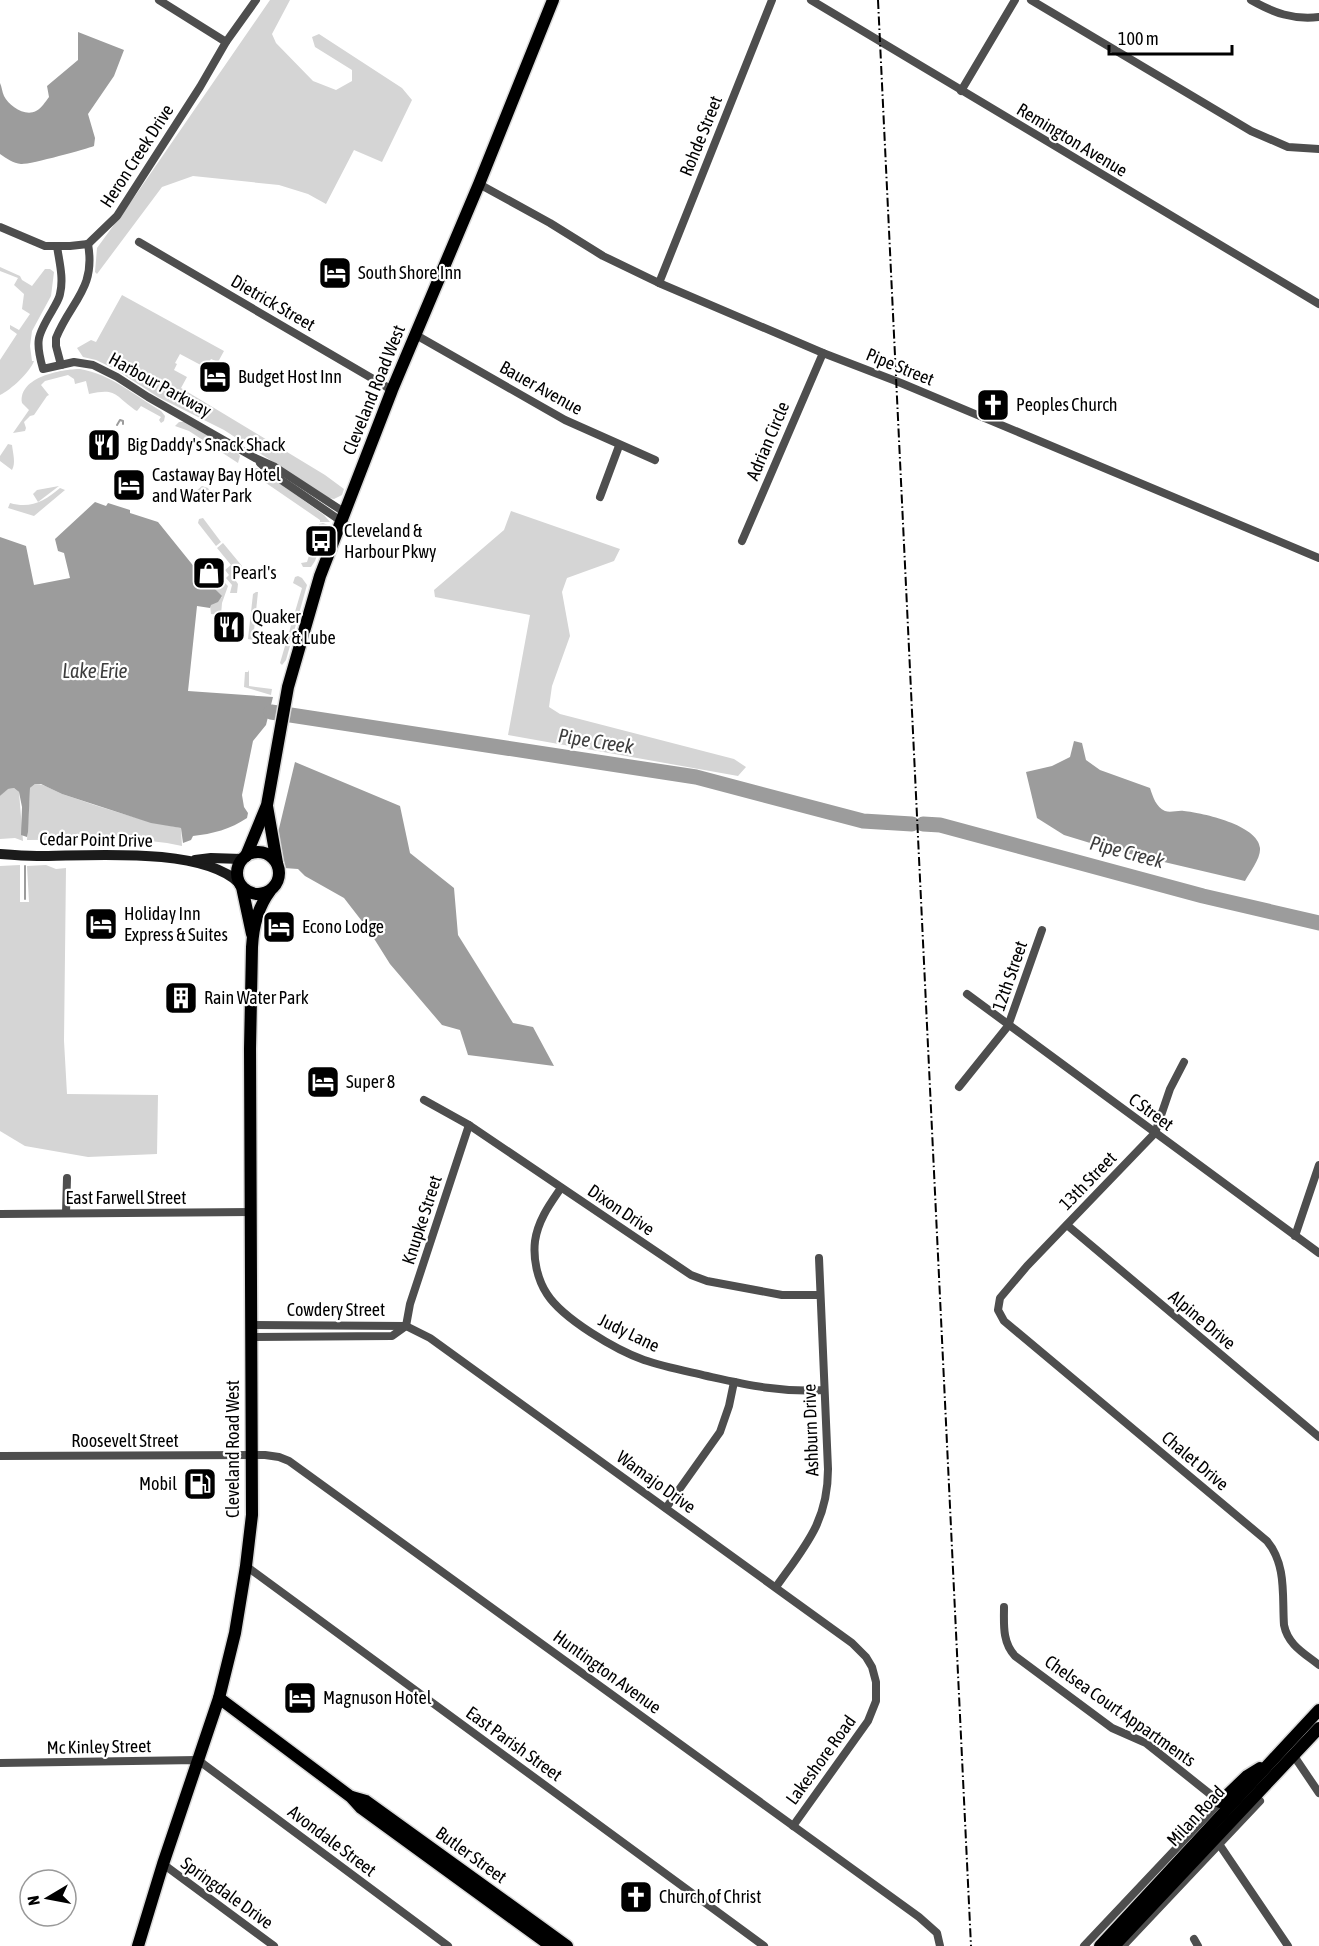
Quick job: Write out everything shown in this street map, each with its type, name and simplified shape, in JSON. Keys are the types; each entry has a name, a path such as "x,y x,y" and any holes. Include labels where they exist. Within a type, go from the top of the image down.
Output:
{"main road":[{"name":"Cleveland Road West","path":"244,857 267,805 288,687 320,576 393,390 553,0"},
{"name":"Cleveland Road West","path":"267,805 277,864"},
{"path":"255,852 266,854 277,864 278,879 270,891 255,895 241,885 237,873 244,857 255,852"},
{"name":"Cedar Point Drive","path":"0,854 93,855 191,861 244,857"},
{"name":"Cedar Point Drive","path":"191,861 222,870 241,885"},
{"name":"Cleveland Road West","path":"241,885 253,936"},
{"name":"Cleveland Road West","path":"138,1946 219,1698 236,1633 246,1566 252,1515 250,1049 253,936 260,906 270,891"},
{"name":"Butler Street","path":"219,1698 351,1797 361,1808 551,1946"},
{"name":"Milan Road","path":"1100,1946 1319,1710"},
{"name":"Milan Road","path":"1114,1946 1319,1728"},
{"path":"1260,1801 1281,1778 1294,1756"},
{"path":"1220,1802 1247,1776 1276,1758"},
{"name":"Butler Street","path":"351,1797 366,1801 567,1946"}],"street":[{"path":"159,0 226,42"},
{"name":"Heron Creek Drive","path":"88,244 117,216 200,87 226,42 256,0"},
{"name":"Rohde Street","path":"659,283 772,0"},
{"name":"Remington Avenue","path":"811,0 1319,304"},
{"path":"961,90 1015,0"},
{"path":"1031,0 1251,131 1288,147 1319,150"},
{"path":"1251,0 1281,15 1299,18 1319,17"},
{"name":"Pipe Street","path":"479,184 550,223 603,256 659,283 1319,558"},
{"path":"0,227 45,246 88,244 91,260 86,286 56,338 61,364"},
{"name":"Dietrick Street","path":"139,242 393,390"},
{"name":"Harbour Parkway","path":"57,246 62,281 61,292 38,336 38,352 43,369 74,362 93,365 255,458 275,467 342,517"},
{"name":"Bauer Avenue","path":"416,334 565,420 655,460"},
{"name":"Adrian Circle","path":"741,541 823,353"},
{"path":"600,497 620,446"},
{"name":"12th Street","path":"959,1087 1008,1026 1042,930"},
{"name":"C Street","path":"967,994 1319,1253"},
{"name":"13th Street","path":"998,1310 998,1302 1027,1266 1155,1133 1171,1087 1184,1062"},
{"name":"Dixon Drive","path":"424,1100 469,1125 695,1277 782,1295 820,1295"},
{"name":"Knupke Street","path":"406,1326 410,1304 469,1125"},
{"path":"1295,1236 1319,1165"},
{"path":"66,1213 67,1178"},
{"name":"Judy Lane","path":"561,1188 543,1216 535,1244 536,1258 541,1281 552,1302 591,1332 632,1354 670,1368 772,1390 824,1390"},
{"name":"East Farwell Street","path":"0,1214 252,1212"},
{"name":"Alpine Drive","path":"1067,1225 1319,1437"},
{"name":"Ashburn Drive","path":"776,1587 813,1533 825,1502 828,1469 819,1258"},
{"name":"Chalet Drive","path":"998,1310 1004,1321 1267,1541 1280,1565 1284,1625 1287,1634 1294,1645 1319,1665"},
{"name":"Cowdery Street","path":"251,1331 406,1326"},
{"name":"Cowdery Street","path":"251,1331 392,1336 406,1326"},
{"name":"Wamajo Drive","path":"406,1326 429,1338 776,1587 860,1650 869,1662 875,1677"},
{"path":"666,1508 720,1432 734,1382"},
{"name":"Roosevelt Street","path":"0,1456 251,1455"},
{"name":"Huntington Avenue","path":"251,1455 279,1457 303,1470 924,1921 937,1933 940,1946"},
{"name":"East Parish Street","path":"246,1566 764,1946"},
{"name":"Chelsea Court Appartments","path":"1004,1607 1005,1637 1015,1656 1112,1728 1146,1743 1220,1802"},
{"name":"Lakeshore Road","path":"793,1826 870,1719 877,1696 875,1677"},
{"path":"1294,1756 1319,1793"},
{"name":"Mc Kinley Street","path":"0,1763 198,1760"},
{"name":"Avondale Street","path":"198,1760 448,1946"},
{"name":"Milan Road","path":"1124,1946 1260,1801"},
{"name":"Milan Road","path":"1084,1946 1220,1802"},
{"path":"1219,1845 1288,1946"},
{"name":"Springdale Drive","path":"163,1864 274,1946"}],"shaded area":[{"path":"270,0 290,0 272,34 276,43 313,81 336,90 352,81 352,70 315,47 312,37 319,34 402,88 412,100 382,162 354,150 326,204 308,194 279,185 193,176 162,187 97,274 95,272 97,248"},
{"path":"0,267 20,276 32,286 45,269 54,272 51,296 32,331 30,346 32,361 34,361 20,380 0,395 0,360 17,334 10,329 10,325 19,330 30,314 22,309 24,294 14,285 18,278 0,271"},
{"path":"122,295 224,351 218,362 211,359 209,362 215,366 212,371 180,354 174,370 187,377 181,388 325,475 344,489 342,495 334,499 329,498 224,430 158,397 115,369 83,357 77,348 91,340 96,342"},
{"path":"80,369 122,386 161,411 165,416 164,421 161,423 159,420 161,417 141,406 137,411 135,410 110,392 89,394 86,381 75,384 74,379 68,375 45,381 41,385 49,395 34,415 24,422 25,431 13,433 29,410 22,403 27,387 43,376"},
{"path":"179,422 187,422 237,452 240,456 238,463 189,431 175,426"},
{"path":"8,444 12,445 14,461 12,470 0,461 0,456"},
{"path":"256,468 324,515 330,522 320,522 250,472"},
{"path":"59,486 38,502 33,494 37,490"},
{"path":"202,486 208,488 211,494 205,503 206,501 197,491 195,492"},
{"path":"60,488 65,490 34,516 8,508 10,503 25,505 37,503"},
{"path":"511,511 620,549 614,561 567,578 562,592 570,636 552,686 549,707 560,714 734,759 746,767 738,776 508,735 530,615 435,597 434,590 504,530"},
{"path":"203,518 221,542 216,546 198,523 199,519"},
{"path":"319,524 328,525 315,561 311,567 303,567 301,563 307,562"},
{"path":"223,543 242,566 233,577 238,584 237,593 230,593 232,585 226,578 229,575 225,570 231,565 217,548"},
{"path":"298,576 307,585 286,660 282,665 280,663 302,588 293,583 295,577"},
{"path":"223,581 228,586 222,603 221,615 211,614 210,605 222,597 214,588"},
{"path":"258,592 253,640 248,639 253,594"},
{"path":"249,670 249,686 272,689 271,695 244,687 245,672"},
{"path":"35,784 123,814 181,828 182,846 133,839 27,840 30,788"},
{"path":"14,788 19,792 23,841 15,838 0,839 0,796 7,789"},
{"path":"20,865 20,902 29,902 27,866 46,865 56,869 66,868 64,1041 67,1094 158,1095 157,1154 88,1157 25,1146 0,1131 0,866"}],"water":[{"path":"78,32 124,50 114,76 88,114 95,138 94,146 26,164 10,160 0,154 0,83 6,100 13,107 27,113 38,110 49,97 47,86 78,60"},
{"name":"Lake Erie","path":"95,502 106,506 108,503 158,522 212,589 214,588 222,596 210,608 197,606 188,691 273,697 266,725 253,741 242,795 244,807 248,813 247,818 221,830 193,836 191,840 183,843 181,828 151,823 62,794 41,784 35,784 30,788 27,837 21,835 22,807 19,792 14,788 8,789 0,796 0,537 26,546 34,585 70,578 64,553 58,551 55,539"},
{"path":"1074,741 1082,743 1086,760 1100,770 1150,788 1157,804 1165,811 1204,814 1250,833 1257,840 1260,852 1245,881 1113,850 1064,835 1037,818 1026,772 1052,766 1070,757"},
{"path":"295,762 400,806 410,853 454,888 458,935 513,1023 533,1027 554,1066 468,1055 460,1030 442,1025 390,964 368,929 344,898 305,876 298,869 284,868 276,841"}],"waterway":[{"path":"117,425 120,420 123,424"},
{"name":"Pipe Creek","path":"271,712 696,777 863,821 912,824"},
{"name":"Pipe Creek","path":"923,824 940,825 1203,896 1319,923"},
{"path":"25,866 25,899"}],"railway":[{"path":"878,0 971,1946"}],"place":[{"name":"South Shore Inn","path":"335,273"},
{"name":"Budget Host Inn","path":"215,377"},
{"name":"Peoples Church","path":"993,405"},
{"name":"Big Daddy's Snack Shack","path":"104,445"},
{"name":"Castaway Bay Hotel and Water Park","path":"129,485"},
{"name":"Cleveland & Harbour Pkwy","path":"321,541"},
{"name":"Pearl's","path":"209,573"},
{"name":"Quaker Steak & Lube","path":"229,627"},
{"name":"Holiday Inn Express & Suites","path":"101,924"},
{"name":"Econo Lodge","path":"279,927"},
{"name":"Rain Water Park","path":"181,998"},
{"name":"Super 8","path":"323,1082"},
{"name":"Mobil","path":"200,1484"},
{"name":"Magnuson Hotel","path":"300,1698"},
{"name":"Church of Christ","path":"636,1897"}]}
